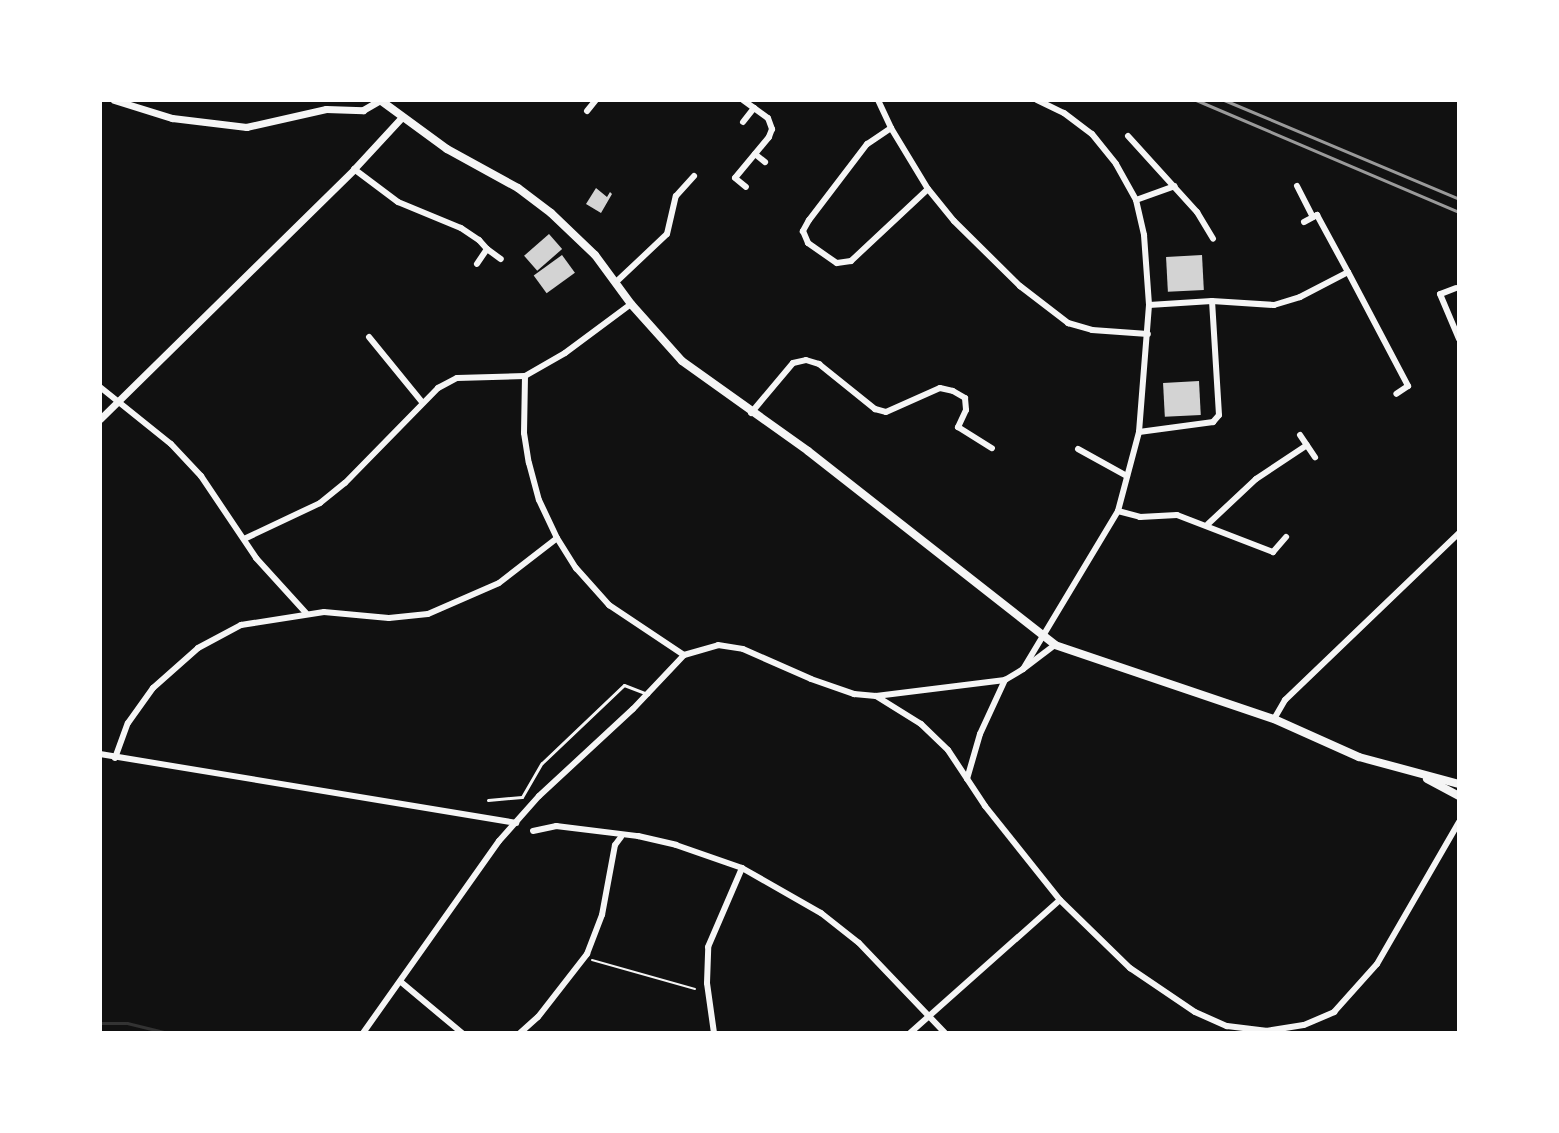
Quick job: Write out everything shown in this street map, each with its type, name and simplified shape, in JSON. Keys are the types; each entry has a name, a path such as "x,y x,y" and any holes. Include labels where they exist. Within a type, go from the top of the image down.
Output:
{"main road":[{"path":"380,100 447,149 518,188 551,213 595,255 631,304 682,361 904,524 1055,645 1274,719 1326,745 1423,777 1459,784"},
{"path":"1423,777 1459,796"}],"street":[{"path":"114,100 172,118 246,127 326,109 363,110 380,100"},
{"path":"743,100 768,118 772,129 735,178 746,187"},
{"path":"878,100 928,189 954,221 1053,314 1068,323 1092,330 1148,334"},
{"path":"1023,669 1118,511 1139,432 1149,305 1144,235 1136,200 1116,164 1092,134 1064,113 1037,100"},
{"path":"587,111 594,101"},
{"path":"743,122 754,108"},
{"path":"100,419 354,169 402,117"},
{"path":"891,128 867,144 809,220 803,231 808,243 837,263 851,261 928,189"},
{"path":"1128,136 1175,186 1213,239"},
{"path":"755,154 765,162"},
{"path":"354,169 398,202 461,228 501,259"},
{"path":"615,283 667,234 676,196 694,176"},
{"path":"1136,200 1175,186"},
{"path":"1297,186 1313,217"},
{"path":"1304,222 1317,215 1348,272 1408,386 1396,394"},
{"path":"477,264 487,249"},
{"path":"1149,305 1212,301 1274,305 1300,297 1348,272"},
{"path":"1456,288 1440,294 1459,339"},
{"path":"1139,432 1213,422 1219,415 1212,301"},
{"path":"244,539 320,503 345,483 422,402 457,378 525,376 565,353 631,304"},
{"path":"369,337 422,402"},
{"path":"751,413 793,363 806,360 819,364 875,409 886,412 940,388 953,391 965,398 966,410 958,427 992,448"},
{"path":"525,376 524,433 529,463 539,500 557,538 576,568 609,605 684,655"},
{"path":"100,387 171,444 201,476 256,558 306,613"},
{"path":"1300,435 1315,457"},
{"path":"1208,524 1256,479 1307,445"},
{"path":"1078,449 1127,476"},
{"path":"1118,511 1140,517 1177,515 1208,524 1273,552 1286,537"},
{"path":"1274,719 1285,700 1459,533"},
{"path":"115,758 128,723 153,688 179,661 241,625 306,613 389,618 428,614 459,604 499,583 557,538"},
{"path":"363,1033 452,906 516,823 539,796 648,694 684,655 718,645 743,649 825,684 854,694 876,696 1005,680 1055,645"},
{"path":"967,779 980,734 1005,680"},
{"path":"876,696 921,724 948,750 1060,900 1130,968 1195,1012 1227,1026 1276,1031 1304,1025 1334,1012 1377,964 1459,822"},
{"path":"100,754 516,823"},
{"path":"533,831 556,826 621,837 638,836 676,845 742,868 821,913 859,943 945,1033"},
{"path":"520,1033 538,1017 587,954 602,915 615,845 621,837"},
{"path":"714,1033 707,983 708,947 742,868"},
{"path":"910,1033 1060,900"},
{"path":"401,982 462,1033"}],"lane":[{"path":"488,800 522,797 542,763 624,685 648,694"}],"path":[{"path":"590,960 695,989"}],"building":[{"path":"596,188 607,197 610,192 612,194 601,213 586,204"},
{"path":"549,234 562,249 537,271 524,256"},
{"path":"562,255 575,273 547,293 534,276"},
{"path":"1202,255 1204,290 1168,292 1166,257"},
{"path":"1199,381 1201,415 1165,417 1163,383"}],"waterway":[{"path":"100,1023 127,1023 168,1033"}],"railway":[{"path":"1196,100 1459,212"},
{"path":"1224,100 1459,199"}]}
